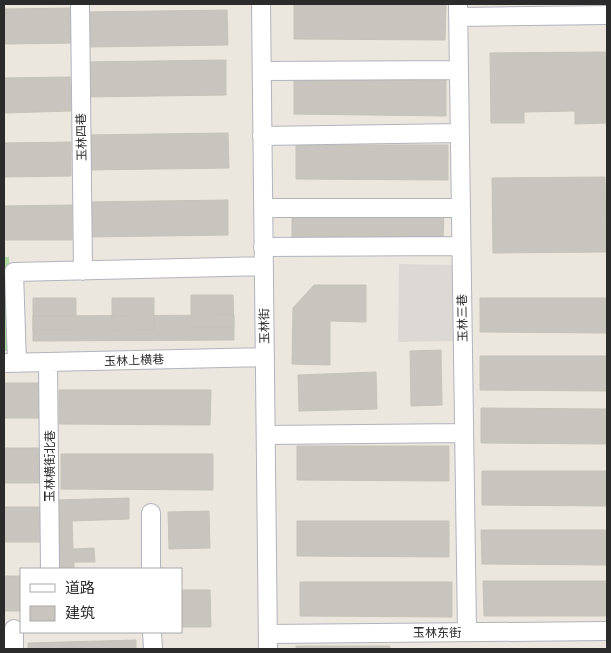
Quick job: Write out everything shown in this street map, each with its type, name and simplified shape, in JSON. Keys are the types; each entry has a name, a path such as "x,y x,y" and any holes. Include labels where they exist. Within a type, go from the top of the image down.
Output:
{"street":[{"name":"玉林四巷","path":"80,4 82,271"},
{"name":"玉林街","path":"261,4 268,641"},
{"path":"458,10 607,15"},
{"name":"玉林三巷","path":"458,10 467,632"},
{"path":"262,71 458,70"},
{"path":"262,136 460,133"},
{"path":"263,208 461,208"},
{"path":"263,247 462,246"},
{"path":"10,363 14,272 264,266"},
{"name":"玉林上横巷","path":"10,363 265,357"},
{"name":"玉林横街北巷","path":"48,362 50,568"},
{"path":"266,435 464,434"},
{"path":"151,513 152,568"},
{"path":"13,629 14,649"},
{"name":"玉林东街","path":"268,641 467,632 607,631"},
{"path":"152,633 153,649"}],"green space":[{"path":"4,257 9,257 11,351 4,351"}],"shaded area":[{"path":"399,264 452,265 453,341 398,342"}],"building":[{"path":"294,4 446,4 445,40 294,39"},
{"path":"76,8 76,43 4,44 4,9"},
{"path":"227,10 228,45 87,47 86,12"},
{"path":"607,52 607,123 575,124 575,111 524,112 524,123 491,123 490,53"},
{"path":"226,60 226,95 85,97 84,62"},
{"path":"70,77 71,111 4,113 4,78"},
{"path":"294,80 446,80 446,116 294,114"},
{"path":"228,133 229,168 88,170 87,135"},
{"path":"71,142 71,176 4,177 4,143"},
{"path":"296,145 448,145 448,180 296,179"},
{"path":"605,177 606,252 493,253 492,178"},
{"path":"228,200 228,235 88,237 87,202"},
{"path":"72,205 72,240 4,240 4,206"},
{"path":"292,212 444,212 443,241 292,242"},
{"path":"314,285 366,285 366,322 330,321 330,365 292,364 293,308"},
{"path":"191,295 233,295 234,327 191,327"},
{"path":"33,298 76,298 76,330 33,330"},
{"path":"112,298 154,298 154,330 112,331"},
{"path":"480,298 607,298 607,333 480,332"},
{"path":"234,315 234,340 33,341 33,316"},
{"path":"441,350 442,405 411,406 410,351"},
{"path":"480,356 607,356 607,391 480,390"},
{"path":"376,372 377,409 299,411 298,375"},
{"path":"4,383 40,383 40,418 4,418"},
{"path":"59,390 211,390 210,425 59,424"},
{"path":"481,408 607,409 607,444 481,443"},
{"path":"297,446 449,446 449,481 297,480"},
{"path":"4,448 42,448 42,483 4,483"},
{"path":"61,454 213,454 213,490 61,489"},
{"path":"482,471 607,471 607,506 482,505"},
{"path":"129,498 129,519 72,521 73,549 94,548 95,562 74,562 74,568 58,568 56,500"},
{"path":"4,507 43,507 43,542 4,542"},
{"path":"209,511 210,548 169,549 168,512"},
{"path":"297,521 449,521 449,557 297,556"},
{"path":"481,530 607,530 607,565 482,564"},
{"path":"4,576 20,576 20,611 4,611"},
{"path":"483,581 607,581 607,616 484,616"},
{"path":"300,582 452,582 452,617 300,616"},
{"path":"182,590 210,590 211,627 182,627"},
{"path":"136,640 136,649 28,649 28,643"},
{"path":"296,646 390,646 390,649 296,649"}]}
